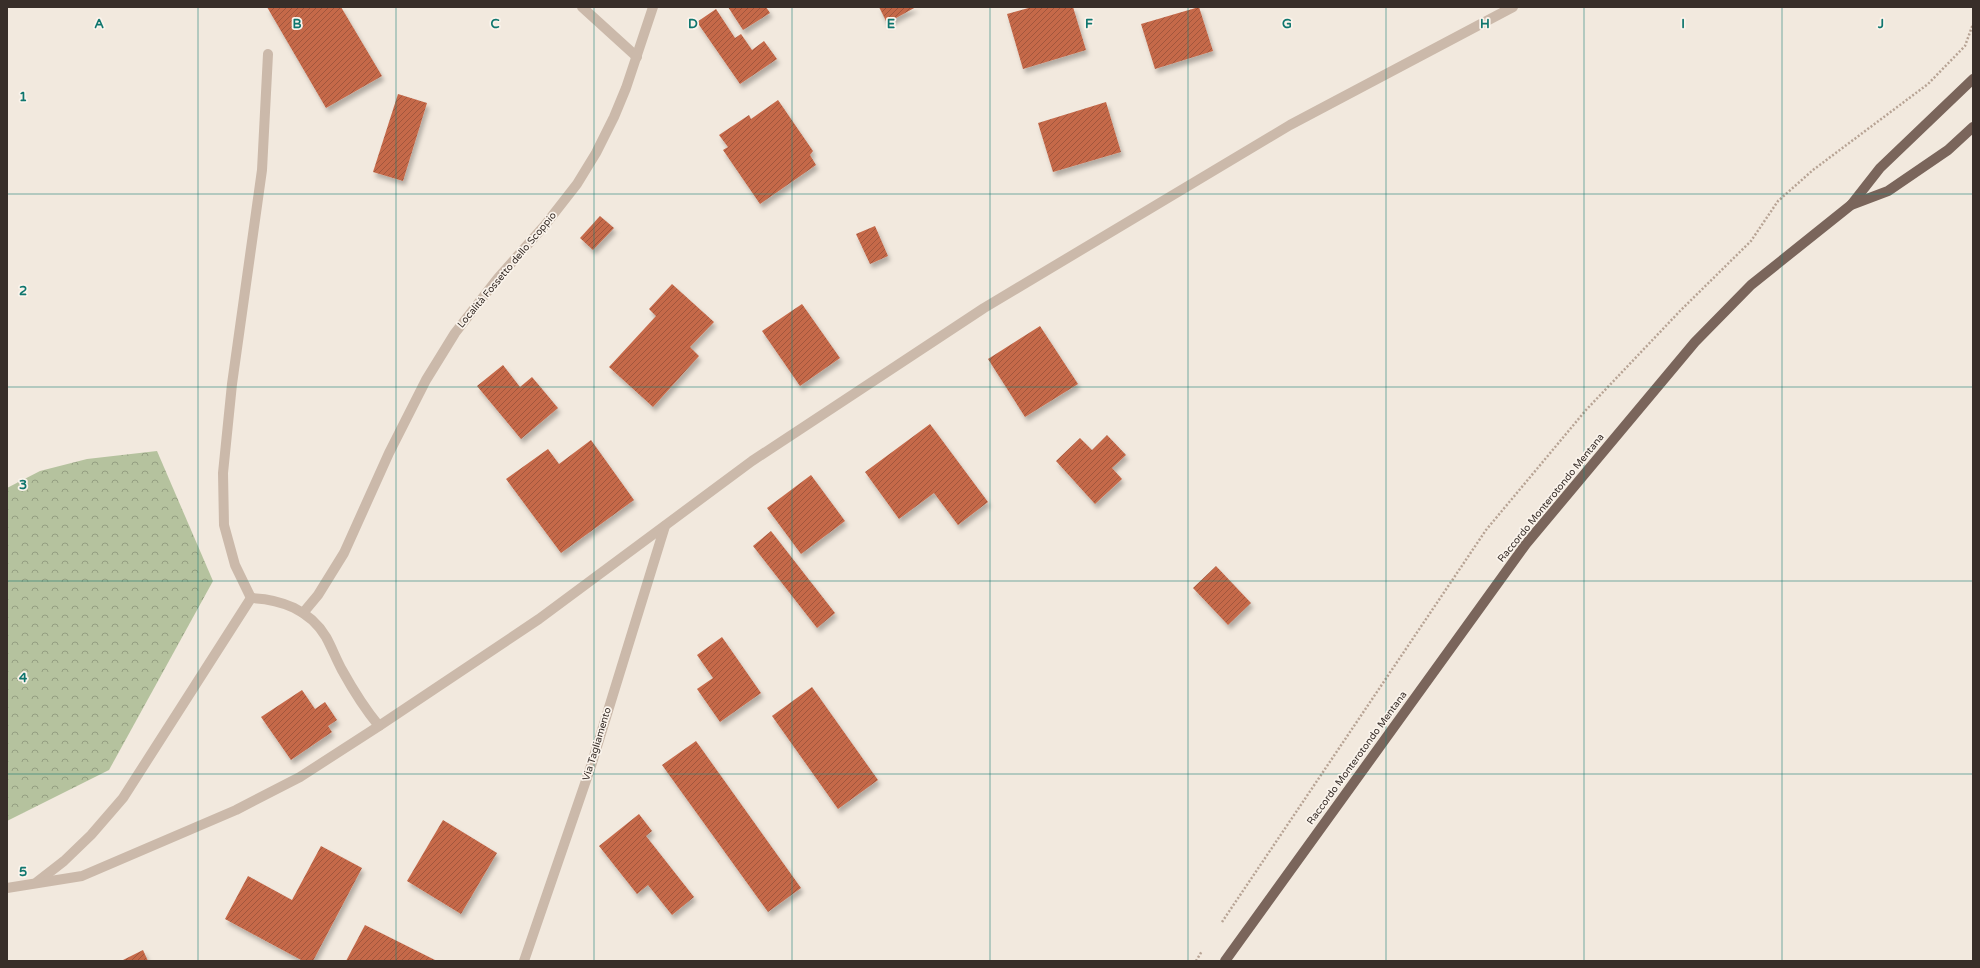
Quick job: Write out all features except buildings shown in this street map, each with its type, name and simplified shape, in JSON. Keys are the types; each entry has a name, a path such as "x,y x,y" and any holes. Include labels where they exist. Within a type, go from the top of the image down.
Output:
{"main road":[{"path":"1851,205 1880,168 1973,80"},
{"name":"Raccordo Monterotondo Mentana","path":"1225,961 1526,544 1695,342 1751,285 1851,205 1888,191 1948,150 1973,127"}],"street":[{"path":"582,7 637,57"},
{"name":"Località Fossetto dello Scoppio","path":"304,613 318,595 344,553 389,453 426,380 455,333 498,278 545,225 577,184 614,117 637,57 653,7"},
{"path":"7,888 82,876 236,810 300,777 540,619 752,461 984,308 1290,125 1513,7"},
{"path":"251,598 235,565 224,525 223,473 232,384 262,170 268,54"},
{"name":"Via Tagliamento","path":"524,961 589,772 665,526"},
{"path":"251,598 277,601 304,613 325,636 357,697 379,726"},
{"path":"35,884 64,861 86,840 123,798 251,598"}],"green space":[{"path":"157,451 213,581 109,770 7,821 7,488 40,471 87,459"}]}
